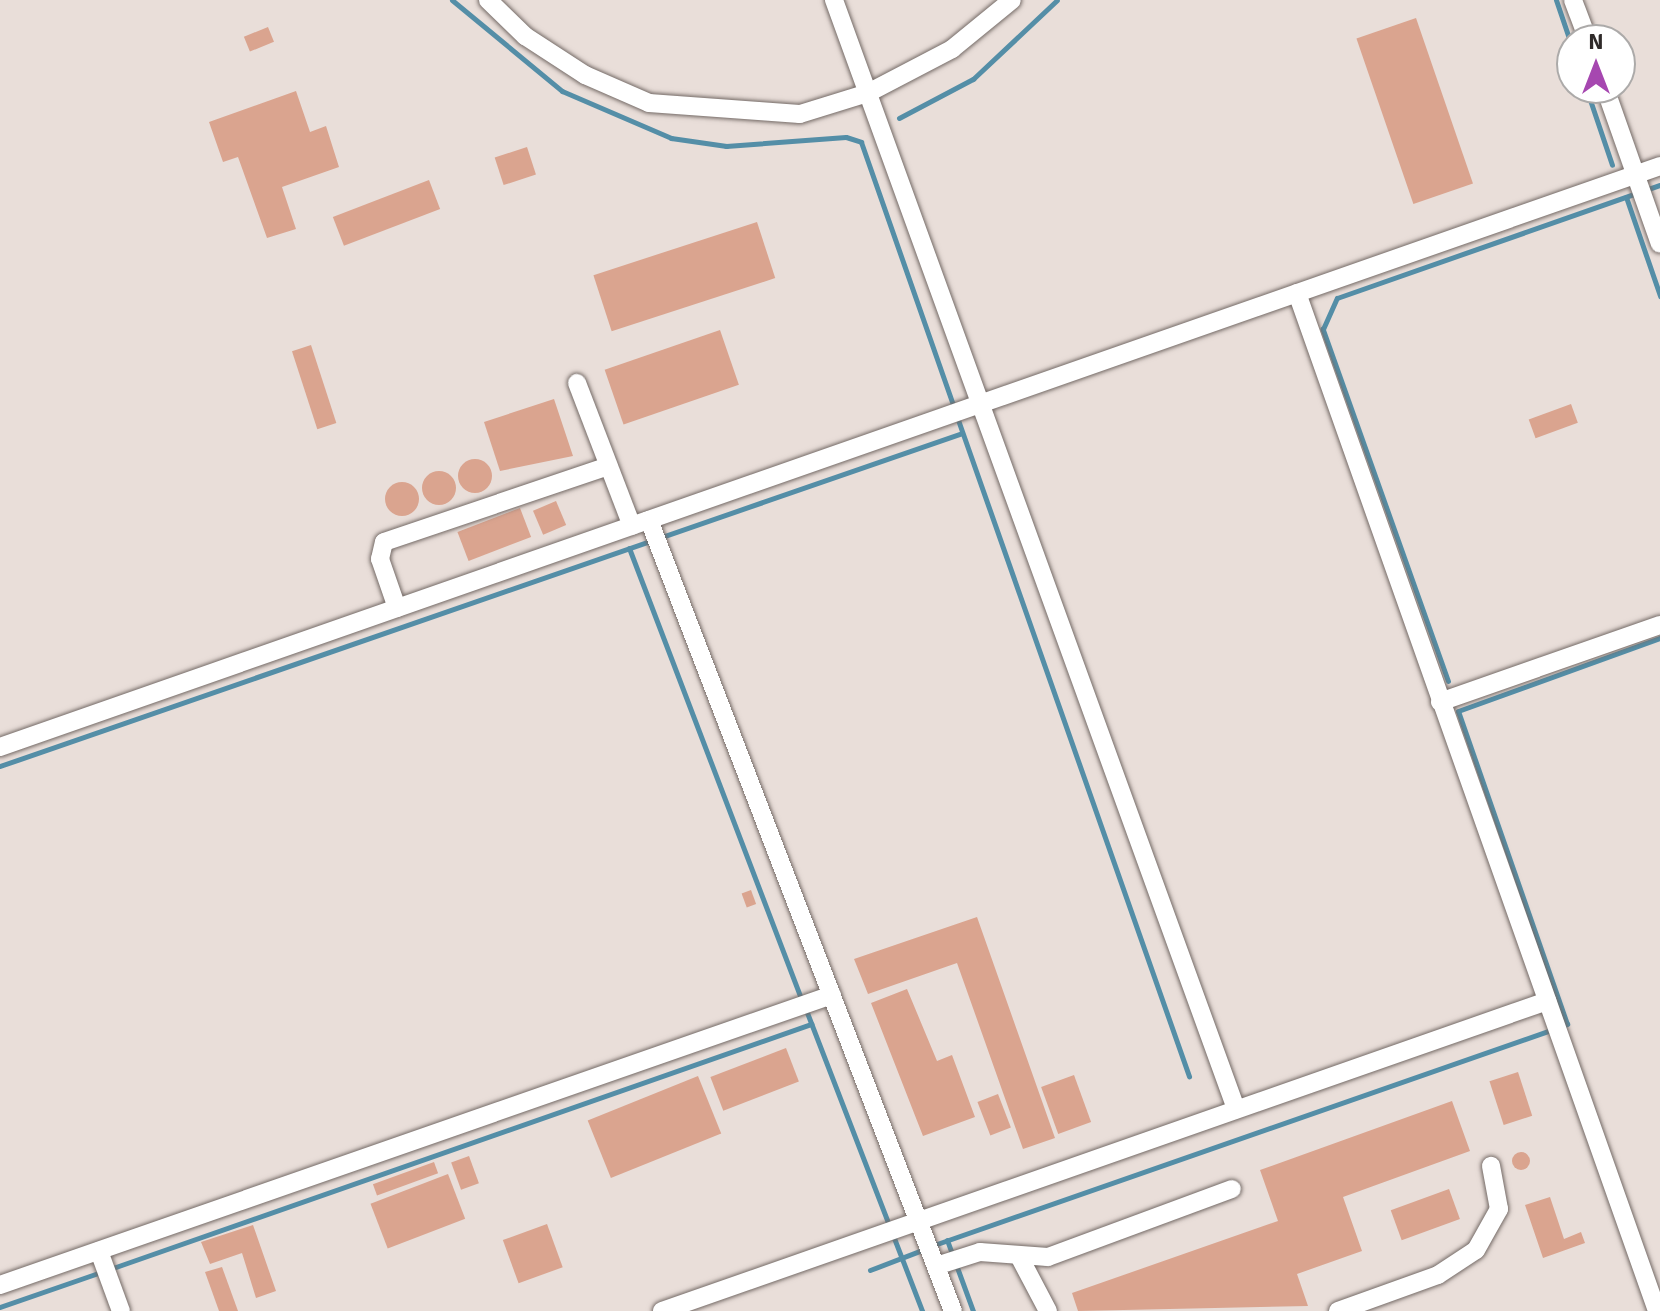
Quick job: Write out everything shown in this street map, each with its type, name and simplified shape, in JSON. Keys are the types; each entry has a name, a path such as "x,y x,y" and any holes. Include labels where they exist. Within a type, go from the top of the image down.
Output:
{"lane":[{"path":"488,0 525,36 585,75 649,103 800,114 868,93 952,49 1012,0"},
{"path":"834,0 1236,1109"},
{"path":"1573,0 1582,24"},
{"path":"1611,104 1660,244"},
{"path":"0,747 1660,166"},
{"path":"1297,293 1657,1311"},
{"path":"577,383 608,466 640,523 832,995 953,1311"},
{"path":"397,608 380,559 384,542 608,466"},
{"path":"1440,702 1660,625"},
{"path":"0,1285 832,995"},
{"path":"662,1311 918,1218 1547,1001"},
{"path":"1338,1311 1438,1275 1476,1250 1499,1209 1491,1166"},
{"path":"936,1266 980,1252 1048,1257 1232,1189"},
{"path":"99,1251 121,1311"},
{"path":"1019,1256 1048,1311"}],"building":[{"path":"1416,18 1473,183 1413,204 1356,39"},
{"path":"268,27 274,42 250,52 244,37"},
{"path":"296,91 310,132 326,126 339,167 282,187 296,229 267,238 238,157 223,162 209,122"},
{"path":"527,147 536,175 504,185 495,158"},
{"path":"429,180 440,209 344,246 333,217"},
{"path":"757,222 775,278 612,331 593,275"},
{"path":"720,330 739,385 624,425 605,370"},
{"path":"311,345 336,423 317,429 292,351"},
{"path":"554,399 573,456 500,471 484,422"},
{"path":"1571,404 1578,423 1536,438 1529,419"},
{"path":"475,459 487,464 492,476 487,488 475,493 463,488 458,476 463,464"},
{"path":"439,471 451,476 456,488 451,500 439,505 427,500 422,488 427,476"},
{"path":"402,482 414,487 419,499 414,511 402,516 390,511 385,499 390,487"},
{"path":"556,501 566,525 543,535 533,511"},
{"path":"520,508 531,537 469,561 457,532"},
{"path":"751,890 756,904 747,908 742,893"},
{"path":"977,917 1055,1138 1023,1149 957,963 868,994 854,959"},
{"path":"907,989 937,1061 952,1055 975,1117 923,1136 871,1003"},
{"path":"786,1048 799,1082 723,1111 710,1077"},
{"path":"1518,1072 1532,1116 1504,1125 1489,1081"},
{"path":"1074,1075 1091,1122 1058,1134 1041,1087"},
{"path":"698,1076 721,1133 611,1178 588,1121"},
{"path":"998,1094 1011,1128 990,1135 977,1102"},
{"path":"1452,1101 1470,1151 1343,1197 1362,1251 1297,1274 1308,1306 1078,1311 1072,1293 1278,1221 1260,1170"},
{"path":"1517,1152 1525,1152 1530,1161 1528,1168 1517,1170 1512,1165 1512,1157"},
{"path":"469,1156 479,1183 461,1190 451,1162"},
{"path":"434,1162 438,1173 377,1196 373,1184"},
{"path":"448,1174 465,1219 388,1249 371,1204"},
{"path":"1449,1189 1460,1219 1402,1240 1391,1210"},
{"path":"1550,1197 1564,1239 1581,1232 1585,1243 1543,1258 1525,1205"},
{"path":"547,1224 563,1267 519,1283 503,1240"},
{"path":"253,1225 276,1291 256,1298 242,1253 210,1264 201,1242"},
{"path":"222,1267 238,1311 219,1311 205,1272"}],"waterway":[{"path":"452,0 562,91 671,138 726,146 846,137 861,142 954,407"},
{"path":"899,118 973,79 1057,0"},
{"path":"1556,0 1564,24"},
{"path":"1591,104 1612,165"},
{"path":"1448,681 1323,329 1337,298 1660,185"},
{"path":"1626,197 1660,296"},
{"path":"957,417 1189,1076"},
{"path":"0,766 962,433"},
{"path":"629,548 802,1000"},
{"path":"1561,1027 1567,1024 1458,711 1660,638"},
{"path":"806,1010 922,1311"},
{"path":"110,1269 811,1024"},
{"path":"934,1245 1551,1030"},
{"path":"947,1240 973,1311"},
{"path":"870,1270 925,1249"},
{"path":"0,1307 101,1272"}]}
